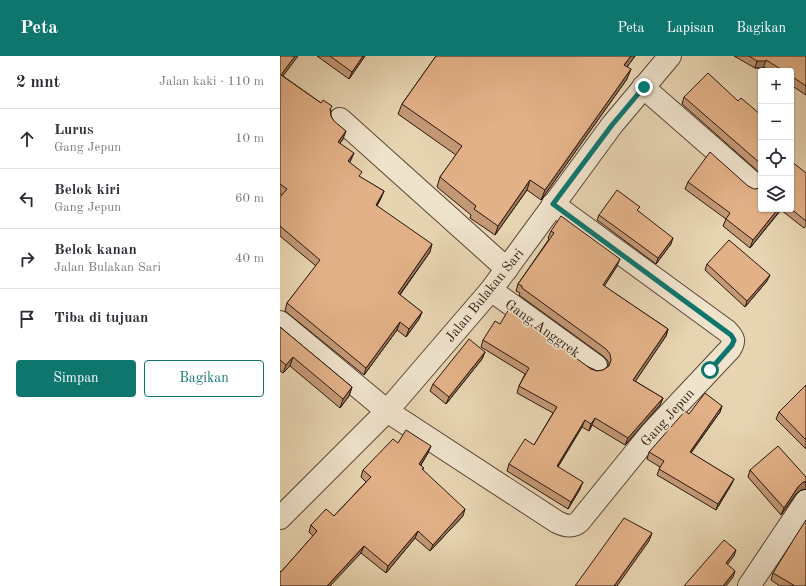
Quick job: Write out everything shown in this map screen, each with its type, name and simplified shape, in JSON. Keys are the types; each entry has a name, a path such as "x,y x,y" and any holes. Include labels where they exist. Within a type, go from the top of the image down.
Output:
{"street":[{"name":"Jalan Bulakan Sari","path":"280,518 387,411 491,290 612,125 670,56"},
{"path":"644,87 754,184"},
{"path":"340,119 507,269"},
{"name":"Gang Jepun","path":"387,411 557,522 573,526 579,522 652,432 730,349 734,341 731,335 723,328 553,204"},
{"name":"Gang Anggrek","path":"491,290 596,366"},
{"path":"280,322 387,411"},
{"path":"749,586 806,501"}],"building":[{"path":"280,56 295,56 281,75 321,103 323,100 332,106 330,109 331,116 334,121 346,131 338,142 354,153 348,161 362,172 359,176 384,191 376,205 432,244 398,293 422,312 409,329 400,322 366,368 287,303 320,260 280,226 280,197 287,189 280,184"},
{"path":"330,56 363,56 352,72"},
{"path":"436,56 631,56 624,65 631,69 545,190 530,180 498,226 474,209 476,206 440,177 462,146 402,104"},
{"path":"749,56 806,56 806,86 794,78 794,68 779,68 766,60 757,61"},
{"path":"708,73 738,101 741,98 758,112 758,161 684,97"},
{"path":"710,152 748,186 754,189 758,188 758,212 776,212 753,240 726,219 730,213 688,182"},
{"path":"794,163 806,173 806,221 794,211"},
{"path":"617,190 640,207 637,210 673,238 658,258 599,215"},
{"path":"561,216 620,259 603,285 668,329 633,380 663,398 628,438 595,418 591,424 585,420 557,466 583,482 571,502 509,464 525,439 534,445 557,407 519,386 529,368 483,340 495,321 500,324 509,309 591,369 597,371 603,370 609,366 611,360 610,354 606,349 518,284 554,233 551,231"},
{"path":"729,240 770,275 747,301 707,264"},
{"path":"280,327 352,387 343,399 293,357 286,365 280,360"},
{"path":"469,339 485,352 449,397 433,384"},
{"path":"806,385 806,440 779,412"},
{"path":"705,393 722,406 690,452 734,479 718,504 659,469 664,461 649,452 685,411 689,414"},
{"path":"406,430 431,446 419,464 424,468 422,469 465,509 433,545 418,531 388,566 364,546 327,586 280,586 280,571 281,572 317,531 311,525 326,509 334,516 371,477 363,470 393,439 398,443"},
{"path":"778,446 806,477 806,482 803,482 798,487 784,508 750,470"},
{"path":"624,518 652,533 614,586 575,586"},
{"path":"806,520 806,584 805,586 795,586 773,573"},
{"path":"724,540 736,550 726,563 735,571 723,586 684,586"}],"route":[{"path":"644,87 612,125 553,204 731,335 734,343 710,370"}]}
